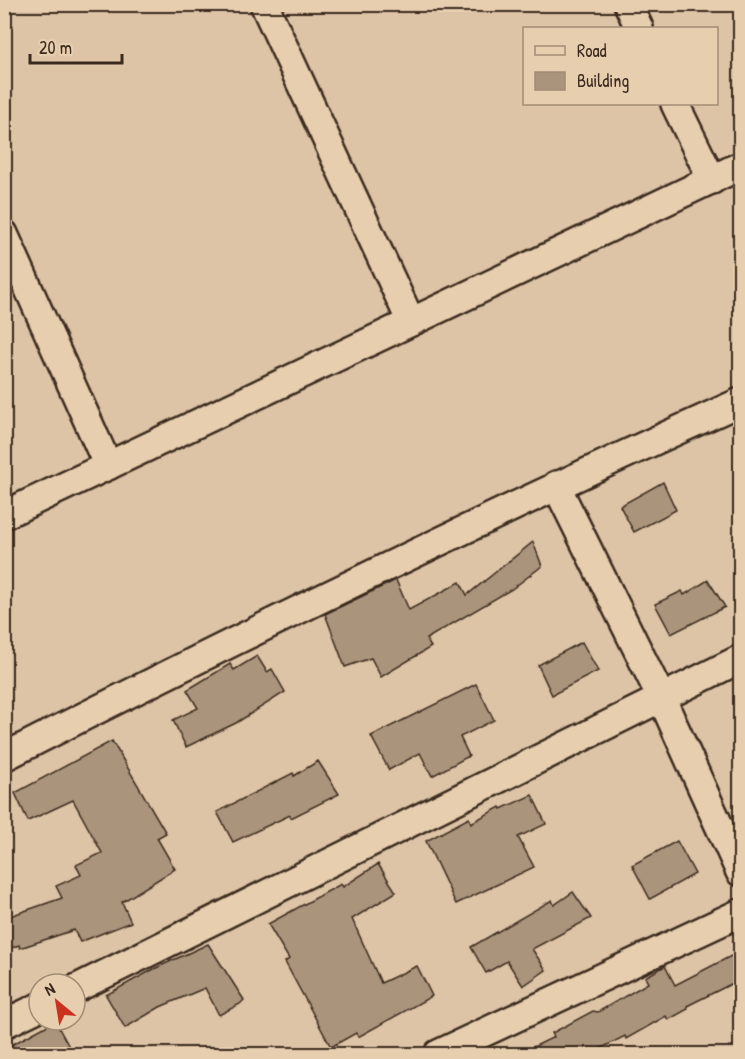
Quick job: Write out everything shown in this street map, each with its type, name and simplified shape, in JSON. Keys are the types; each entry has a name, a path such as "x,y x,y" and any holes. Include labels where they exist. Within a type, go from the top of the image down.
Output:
{"street":[{"path":"264,4 411,322"},
{"path":"628,4 639,27"},
{"path":"675,105 712,180"},
{"path":"4,515 741,166"},
{"path":"4,234 108,466"},
{"path":"4,756 214,650 556,485 741,402"},
{"path":"556,485 661,697 741,872"},
{"path":"87,983 661,697 741,660"},
{"path":"438,1054 741,913"},
{"path":"4,1024 27,1013"}],"building":[{"path":"663,482 676,510 634,532 620,506"},
{"path":"533,542 542,566 512,589 426,639 431,647 381,677 371,658 345,667 325,614 396,580 409,610 460,582 467,595"},
{"path":"708,580 725,607 671,634 655,604 682,591 684,595"},
{"path":"582,642 598,671 552,695 538,665"},
{"path":"257,656 267,672 272,669 285,692 236,723 186,747 173,720 198,708 187,690 230,664 234,670"},
{"path":"476,684 494,720 460,737 469,756 432,776 420,753 389,770 371,736"},
{"path":"112,741 166,833 157,838 175,869 122,902 131,922 80,942 74,930 4,951 4,918 62,898 56,886 81,875 76,865 102,853 73,800 28,821 15,793"},
{"path":"318,761 339,794 291,818 290,815 233,842 217,812 293,773 294,776"},
{"path":"532,795 546,824 518,837 534,867 456,904 426,841 469,818 471,823 500,807 501,809"},
{"path":"677,841 695,874 650,899 632,865"},
{"path":"378,864 396,892 352,919 381,983 417,966 432,996 358,1037 356,1033 331,1047 285,962 289,959 268,924 341,884 343,887"},
{"path":"573,892 591,918 532,949 546,970 523,986 507,961 486,973 471,947 552,900 554,905"},
{"path":"208,944 244,1000 219,1015 205,988 160,1007 125,1028 106,995"},
{"path":"733,955 741,969 741,979 687,1006 688,1009 668,1020 666,1016 626,1039 625,1036 590,1054 519,1054 554,1037 552,1033 593,1011 598,1012 648,983 645,977 665,966 675,985"},
{"path":"35,1032 61,1032 73,1054 4,1054 4,1049"}]}
